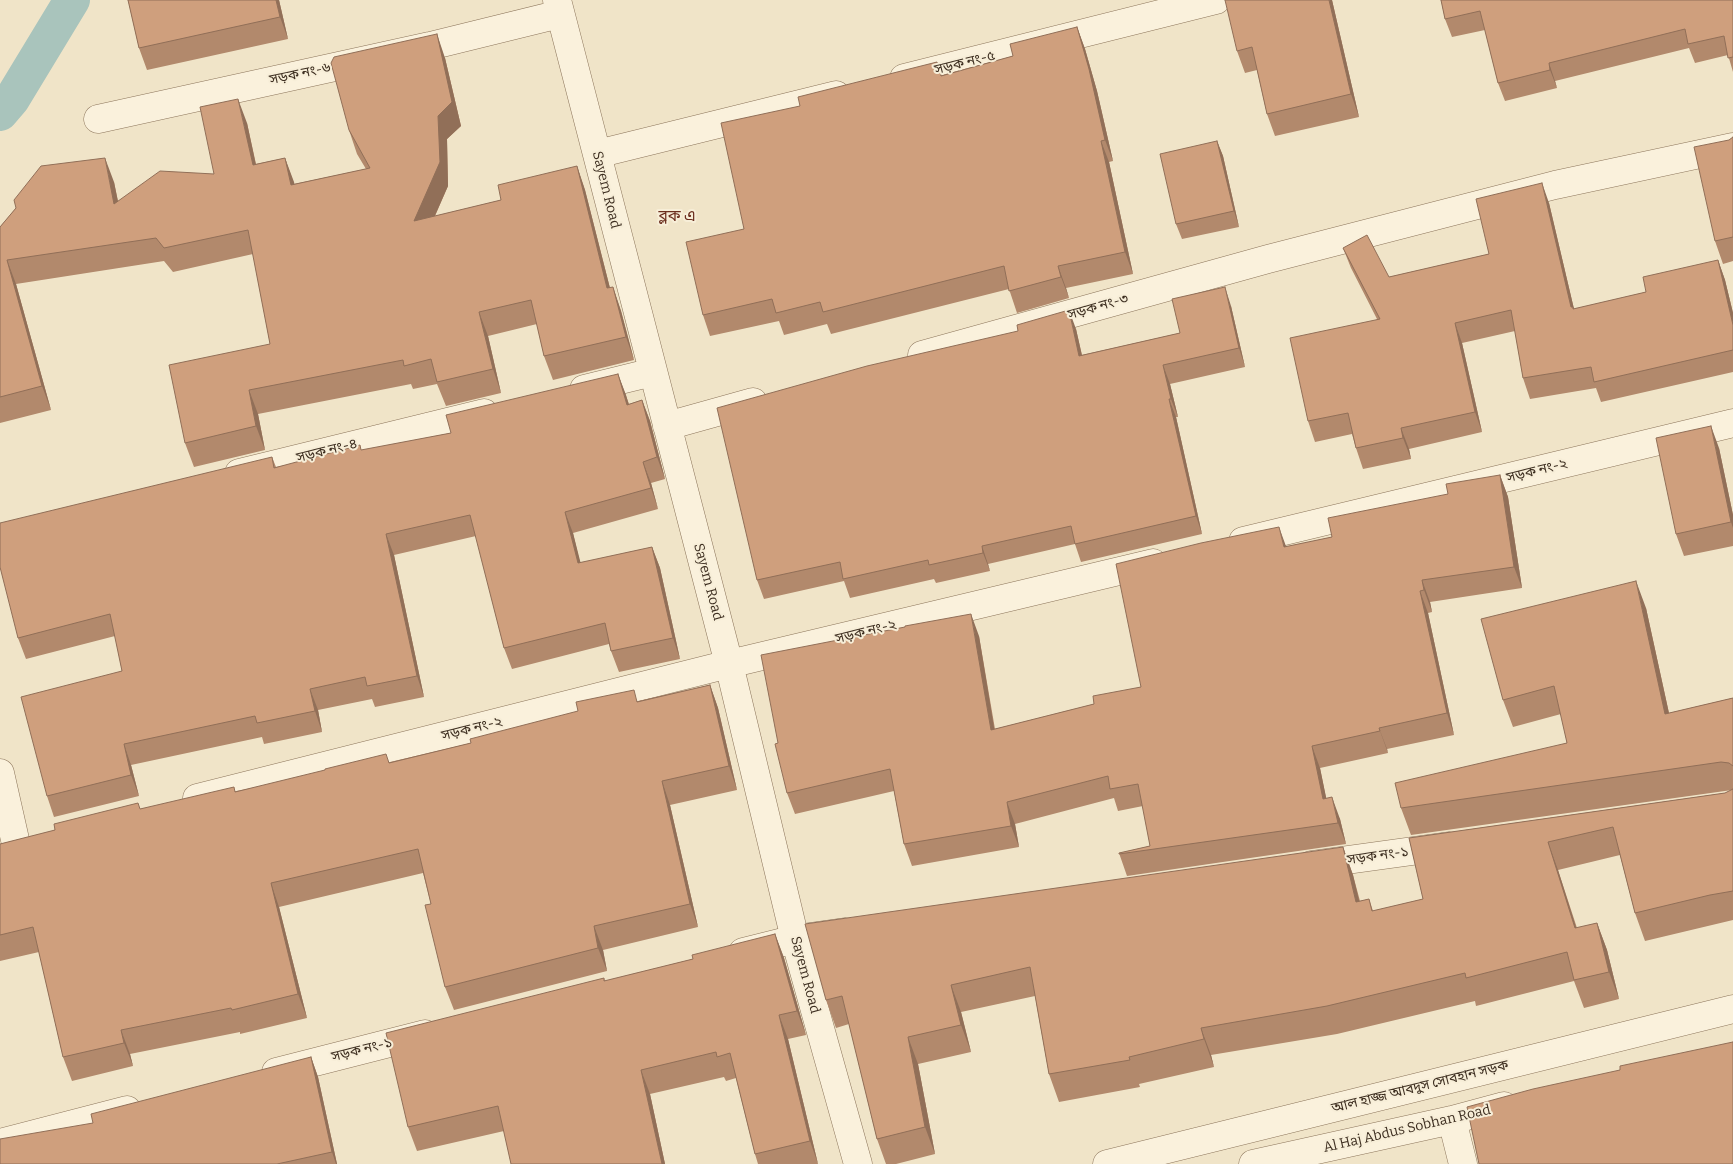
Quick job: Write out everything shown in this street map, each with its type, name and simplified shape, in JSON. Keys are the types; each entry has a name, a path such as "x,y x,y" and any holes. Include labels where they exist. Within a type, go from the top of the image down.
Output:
{"street":[{"name":"সড়ক নং-৫","path":"597,154 1216,0"},
{"name":"সড়ক নং-৬","path":"98,119 430,46 558,7"},
{"name":"Sayem Road","path":"558,7 729,664 795,939 858,1164"},
{"name":"সড়ক নং-৩","path":"896,362 1268,259 1555,185 1733,147"},
{"path":"557,396 653,372"},
{"path":"667,426 772,397"},
{"name":"সড়ক নং-৪","path":"211,479 509,407"},
{"name":"সড়ক নং-২","path":"1222,546 1733,423"},
{"name":"সড়ক নং-২","path":"170,805 729,664 1173,558"},
{"path":"0,773 17,843"},
{"name":"সড়ক নং-১","path":"1289,869 1476,842"},
{"path":"718,959 795,939 874,928"},
{"name":"আল হাজ্জ আবদুস সোবহান সড়ক","path":"1108,1164 1733,1009"},
{"name":"সড়ক নং-১","path":"249,1079 450,1027"},
{"name":"Al Haj Abdus Sobhan Road","path":"1254,1164 1452,1120 1527,1100"},
{"path":"0,1142 153,1103"},
{"path":"1452,1120 1462,1164"}],"building":[{"path":"128,0 276,0 280,17 139,48"},
{"path":"1225,0 1329,0 1351,94 1267,114 1252,47 1237,51"},
{"path":"1441,0 1733,0 1733,57 1728,58 1724,36 1688,44 1685,29 1549,63 1550,70 1498,83 1480,11 1445,19"},
{"path":"1077,27 1089,69 1105,140 1101,141 1125,252 1058,266 1061,277 1009,291 1004,266 823,312 820,302 776,313 772,299 703,315 686,242 744,229 721,123 800,106 798,97 937,62 941,76 1013,56 1010,44"},
{"path":"437,34 452,102 438,116 440,162 414,221 501,200 498,185 577,166 607,288 613,287 626,337 544,356 531,300 479,312 493,369 437,382 431,359 404,366 403,360 249,390 256,426 185,443 169,365 270,344 248,230 164,248 156,238 7,260 42,386 0,397 0,227 16,208 14,200 41,166 105,158 114,204 160,171 214,174 200,107 238,99 253,165 285,158 291,185 370,168 349,130 331,63 334,57"},
{"path":"1733,137 1733,237 1715,241 1694,147 1729,140"},
{"path":"1217,141 1234,211 1176,224 1160,154"},
{"path":"1542,183 1573,309 1646,292 1643,277 1718,260 1733,325 1733,350 1594,382 1591,367 1523,378 1511,310 1455,323 1475,412 1401,428 1403,438 1356,448 1348,413 1308,421 1290,338 1380,319 1343,248 1367,235 1389,277 1489,254 1476,199"},
{"path":"1225,287 1239,348 1163,365 1196,516 1075,544 1071,526 982,546 983,553 929,565 928,560 843,579 840,562 757,580 717,408 867,366 1018,331 1017,325 1069,310 1079,356 1180,333 1172,299"},
{"path":"618,374 627,405 642,400 657,457 643,462 651,488 565,512 578,563 652,547 673,638 611,651 605,623 504,648 470,515 386,534 417,676 367,686 365,677 310,689 315,711 257,723 255,716 124,744 131,775 47,796 21,697 122,671 110,614 18,638 0,567 0,523 272,457 274,468 360,445 361,450 451,433 446,415"},
{"path":"1711,426 1731,522 1676,534 1656,438"},
{"path":"1500,475 1514,567 1422,580 1424,590 1420,591 1447,713 1379,728 1380,731 1312,746 1323,799 1332,797 1338,823 1119,854 1150,846 1138,784 1110,789 1108,776 1007,802 1011,826 904,844 890,769 787,793 775,744 778,743 761,655 971,614 991,730 1094,704 1093,696 1141,687 1116,564 1201,543 1279,527 1284,547 1332,537 1328,518 1448,494 1446,484"},
{"path":"1636,581 1665,714 1733,698 1733,766 1729,763 1721,762 1401,808 1395,783 1567,743 1554,686 1503,700 1481,619"},
{"path":"710,685 729,766 662,781 690,904 594,926 598,948 445,987 425,905 431,904 418,849 271,883 298,994 232,1010 231,1008 121,1030 124,1043 63,1057 33,927 0,935 0,844 55,830 54,824 138,803 140,809 234,787 235,792 386,754 389,763 471,743 470,739 578,711 576,702 634,690 637,702"},
{"path":"1733,789 1733,891 1635,913 1613,827 1548,842 1575,928 1597,923 1609,972 1574,980 1567,952 1466,978 1465,973 1327,1006 1201,1028 1204,1039 1129,1057 1130,1060 1049,1074 1030,967 951,985 961,1025 908,1037 925,1127 877,1139 842,996 826,1000 805,924 1343,847 1356,902 1369,899 1372,911 1423,899 1409,838 1725,793"},
{"path":"775,934 797,1011 779,1015 810,1141 755,1154 730,1053 717,1057 716,1052 641,1070 662,1164 511,1164 498,1106 408,1127 386,1033 604,978 604,981 693,959 692,955"},
{"path":"1733,1042 1733,1164 1479,1164 1467,1107 1533,1089 1620,1070 1620,1066"},
{"path":"311,1057 332,1152 277,1164 0,1164 0,1139 93,1123 91,1114"}],"waterway":[{"path":"0,113 12,99 72,0"}],"district":[{"name":"ব্লক এ","path":"677,217"}]}
